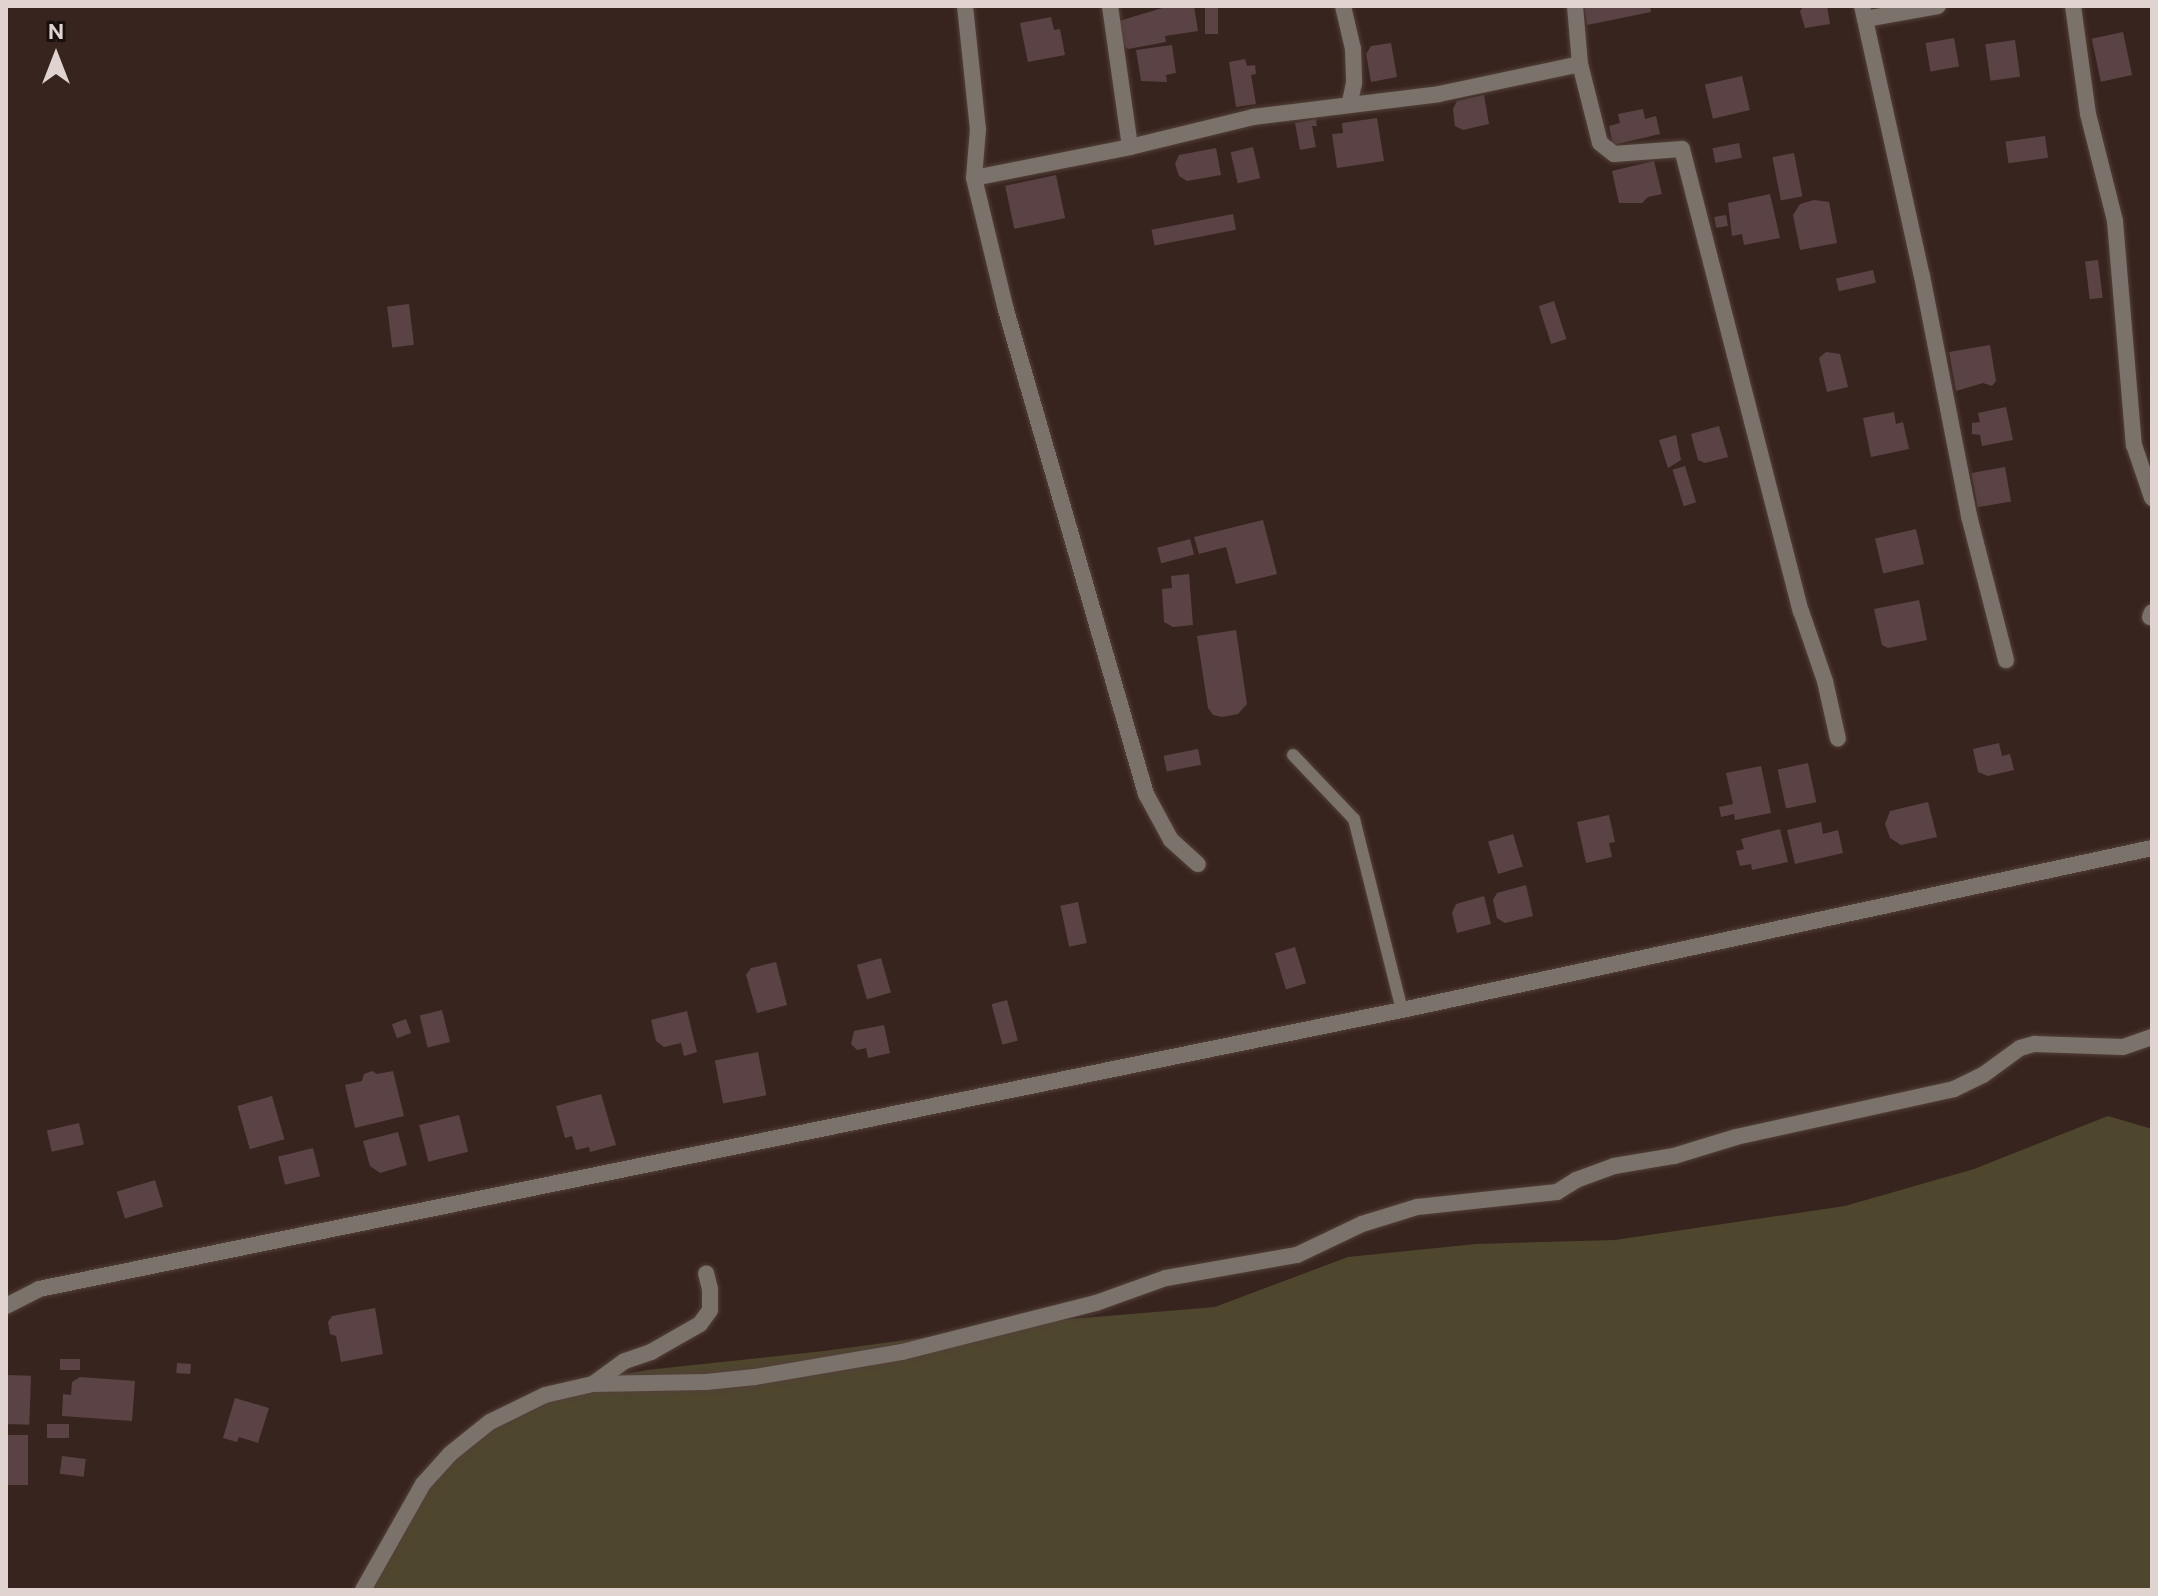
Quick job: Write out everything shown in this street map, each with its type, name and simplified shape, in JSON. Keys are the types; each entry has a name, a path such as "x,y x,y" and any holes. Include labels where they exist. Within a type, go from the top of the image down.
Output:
{"street":[{"path":"965,6 978,129 974,178 1006,310 1146,794 1171,840 1198,864"},
{"path":"1110,6 1130,147"},
{"path":"1343,6 1353,49 1354,83 1350,102"},
{"path":"1575,6 1580,64 1593,129 1606,151 1631,154 1682,149 1801,611 1825,681 1838,739"},
{"path":"1938,6 1863,12 1922,276 1969,516 2006,660"},
{"path":"2073,6 2088,114 2115,221 2134,445 2152,498"},
{"path":"974,178 1130,147 1253,117 1350,102 1439,94 1580,64"},
{"path":"6,1306 39,1289 1402,1010 2152,848"},
{"path":"363,1590 423,1484 450,1454 490,1422 545,1395 593,1384 731,1380 902,1352 1096,1303 1166,1278 1297,1255 1362,1224 1417,1207 1557,1192 1576,1180 1614,1166 1674,1156 1736,1137 1954,1089 1983,1075 2020,1048 2034,1044 2123,1047 2152,1037"},
{"path":"593,1384 625,1361 651,1352 700,1324 710,1310 706,1273"}],"lane":[{"path":"1293,755 1354,819 1402,1010"}],"shaded area":[{"path":"2108,1116 2152,1129 2152,1590 355,1590 418,1493 476,1438 563,1387 647,1370 824,1351 1047,1321 1215,1307 1348,1257 1476,1244 1615,1240 1845,1206 1974,1169"}],"building":[{"path":"1169,6 1194,6 1198,31 1165,36 1166,42 1128,49 1123,45 1119,21"},
{"path":"1205,6 1218,6 1218,34 1205,34"},
{"path":"1584,6 1650,6 1651,12 1587,25"},
{"path":"1804,6 1827,6 1830,24 1805,28 1800,11"},
{"path":"1051,17 1054,30 1060,29 1065,55 1028,62 1020,23"},
{"path":"2123,32 2132,75 2101,82 2092,39"},
{"path":"1954,38 1959,67 1930,72 1925,43"},
{"path":"2015,40 2020,77 1990,81 1985,44"},
{"path":"1391,43 1397,77 1371,82 1366,54 1371,46"},
{"path":"1172,45 1176,73 1166,75 1167,82 1141,81 1136,50"},
{"path":"1245,59 1247,66 1255,65 1256,74 1251,75 1256,104 1236,107 1229,62"},
{"path":"1742,76 1750,110 1713,119 1705,85"},
{"path":"1484,95 1489,124 1463,130 1455,126 1453,109 1457,101"},
{"path":"1643,109 1645,119 1656,116 1660,134 1613,145 1609,126 1620,123 1618,114"},
{"path":"1377,118 1384,161 1337,168 1332,134 1343,133 1342,123"},
{"path":"1316,119 1317,126 1312,126 1316,147 1300,150 1295,123"},
{"path":"2045,136 2048,158 2008,163 2005,142"},
{"path":"1739,143 1742,158 1715,163 1712,148"},
{"path":"1253,147 1260,178 1238,183 1231,152"},
{"path":"1216,148 1221,175 1187,181 1179,176 1175,164 1179,155"},
{"path":"1794,153 1802,196 1781,200 1772,157"},
{"path":"1654,161 1662,194 1648,197 1642,203 1619,203 1612,171"},
{"path":"1056,175 1065,218 1014,229 1005,186"},
{"path":"1770,194 1780,238 1744,245 1742,234 1732,236 1728,203"},
{"path":"1814,200 1829,202 1837,243 1800,250 1793,215 1800,204"},
{"path":"1233,214 1236,230 1155,246 1152,230"},
{"path":"1726,215 1728,226 1716,228 1714,217"},
{"path":"2098,260 2103,298 2090,299 2085,262"},
{"path":"1873,270 1876,283 1839,291 1836,279"},
{"path":"1554,301 1566,339 1551,344 1539,306"},
{"path":"409,304 414,345 392,347 387,307"},
{"path":"1990,345 1996,381 1992,386 1983,383 1956,391 1949,352"},
{"path":"1826,352 1840,354 1848,387 1827,392 1819,358"},
{"path":"2006,407 2013,440 1982,446 1980,435 1972,434 1972,423 1980,422 1978,413"},
{"path":"1894,412 1896,424 1903,422 1909,449 1871,457 1863,418"},
{"path":"1719,426 1728,457 1705,463 1698,460 1691,434"},
{"path":"1676,435 1681,460 1668,468 1659,440"},
{"path":"1685,466 1696,502 1684,506 1673,470"},
{"path":"2005,467 2011,501 1978,507 1972,473"},
{"path":"1263,520 1277,574 1236,584 1226,547 1199,554 1194,537"},
{"path":"1916,529 1924,564 1883,574 1875,538"},
{"path":"1190,539 1194,554 1161,563 1157,548"},
{"path":"1189,574 1193,625 1173,627 1164,622 1162,589 1172,588 1171,576"},
{"path":"1919,600 1927,640 1888,648 1882,645 1874,609"},
{"path":"1236,630 1247,704 1238,714 1222,717 1213,715 1208,708 1197,636"},
{"path":"1999,743 2002,756 2010,754 2014,770 1988,776 1978,772 1973,749"},
{"path":"1198,749 1201,765 1167,771 1164,756"},
{"path":"1808,763 1816,802 1786,809 1778,769"},
{"path":"1761,766 1771,813 1735,820 1734,814 1721,817 1719,807 1733,804 1726,773"},
{"path":"1928,802 1937,837 1901,845 1890,838 1885,824 1890,811"},
{"path":"1609,815 1615,842 1609,843 1612,857 1586,863 1577,822"},
{"path":"1821,822 1823,834 1838,830 1843,853 1795,864 1787,830"},
{"path":"1780,829 1788,862 1752,870 1751,864 1740,866 1736,851 1744,849 1741,839"},
{"path":"1513,834 1523,867 1498,874 1488,842"},
{"path":"1526,885 1533,916 1505,923 1497,918 1493,900 1497,893"},
{"path":"1484,896 1491,924 1457,933 1452,913 1456,904"},
{"path":"1078,902 1087,943 1069,947 1060,906"},
{"path":"1295,947 1306,983 1286,989 1275,953"},
{"path":"881,958 891,993 867,999 857,965"},
{"path":"776,962 787,1005 757,1013 746,975 751,968"},
{"path":"1007,1000 1018,1041 1002,1045 992,1004"},
{"path":"442,1010 450,1042 428,1048 420,1016"},
{"path":"687,1011 697,1052 684,1056 681,1043 664,1047 656,1041 651,1020"},
{"path":"406,1019 411,1033 397,1038 392,1024"},
{"path":"884,1025 890,1053 868,1058 866,1048 857,1050 851,1044 854,1031"},
{"path":"758,1052 766,1095 723,1104 715,1060"},
{"path":"372,1071 377,1074 393,1071 404,1116 355,1128 345,1085 362,1081 364,1074"},
{"path":"601,1094 616,1145 590,1152 589,1147 576,1150 572,1136 565,1138 556,1106"},
{"path":"272,1096 284,1139 250,1149 237,1106"},
{"path":"459,1115 468,1152 428,1162 419,1125"},
{"path":"79,1123 84,1144 52,1152 47,1130"},
{"path":"398,1132 407,1165 380,1173 370,1166 363,1141"},
{"path":"313,1148 320,1176 285,1185 278,1157"},
{"path":"155,1180 163,1207 125,1218 117,1192"},
{"path":"375,1308 383,1354 341,1362 336,1336 330,1334 328,1322 332,1316"},
{"path":"60,1359 80,1359 80,1370 60,1370"},
{"path":"177,1363 191,1364 190,1374 176,1373"},
{"path":"6,1375 31,1376 29,1425 6,1424"},
{"path":"80,1377 135,1381 132,1421 62,1416 63,1394 71,1395 72,1382"},
{"path":"235,1398 269,1408 258,1443 239,1437 237,1442 223,1438"},
{"path":"47,1424 69,1424 69,1438 47,1438"},
{"path":"6,1435 28,1435 28,1485 6,1485"},
{"path":"62,1456 86,1459 84,1477 60,1474"}]}
